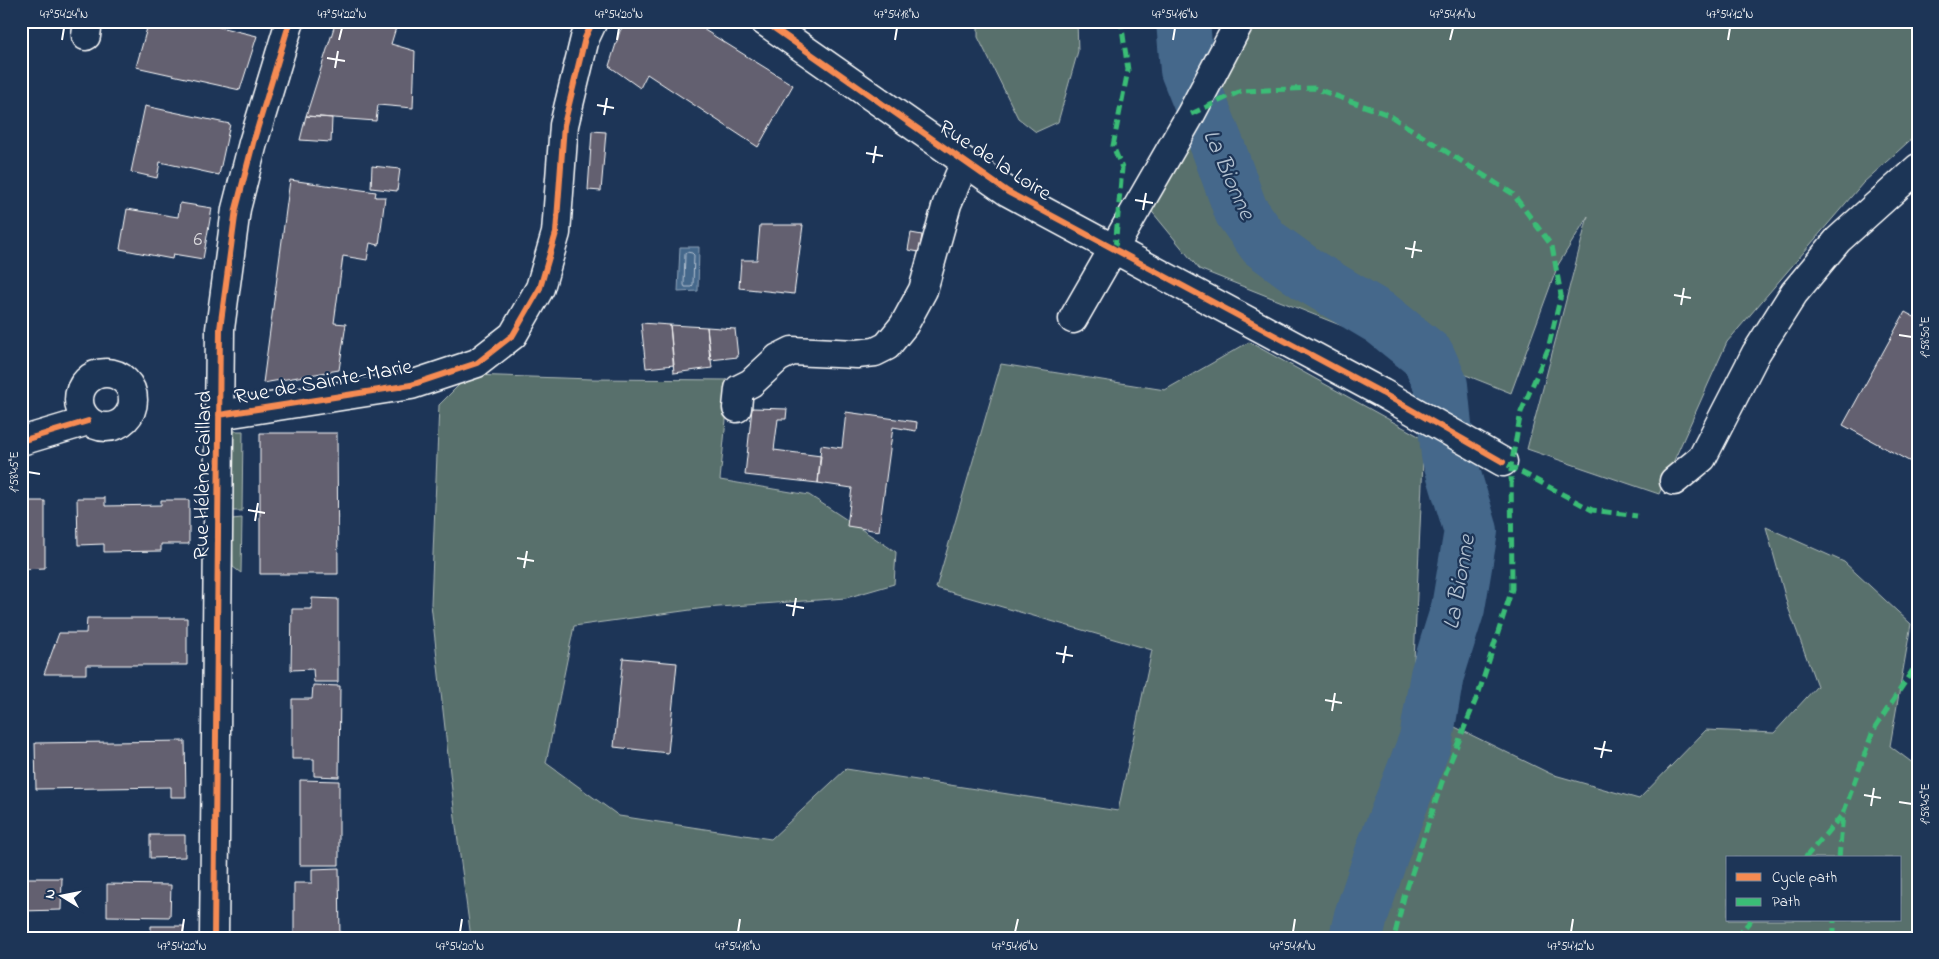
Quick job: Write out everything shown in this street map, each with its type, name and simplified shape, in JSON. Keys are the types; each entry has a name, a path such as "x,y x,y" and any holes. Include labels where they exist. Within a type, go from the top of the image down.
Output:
{"street":[{"name":"Rue Hélène Caillard","path":"214,938 220,329 236,209 253,143 290,21"},
{"name":"Rue de Sainte-Marie","path":"219,415 411,385 476,363 513,335 540,288 556,233 564,125 585,38 593,21"},
{"name":"Rue de la Loire","path":"764,21 1008,192 1382,393 1503,462"},
{"path":"1073,319 1191,114 1234,32"},
{"path":"738,408 739,389 751,383 778,358 792,351 857,354 875,352 887,346 904,325 923,290 948,204 965,162"},
{"path":"1674,482 1702,458 1756,353 1794,294 1838,240 1918,168"},
{"path":"21,441 88,421"}],"green space":[{"path":"978,21 1077,21 1078,51 1058,122 1036,132 1018,118 978,37"},
{"path":"1254,21 1918,21 1918,133 1863,183 1727,342 1659,494 1527,449 1588,216 1558,265 1511,393 1199,269 1149,208"},
{"path":"1249,342 1424,439 1412,706 1551,774 1639,799 1706,730 1774,733 1817,686 1788,607 1766,527 1844,562 1911,624 1890,746 1918,767 1918,938 471,938 456,826 431,604 439,405 469,375 592,379 730,380 720,480 809,495 896,552 894,584 846,598 705,608 574,626 546,763 619,816 771,839 846,769 1118,811 1152,650 936,588 1001,364 1165,390"},
{"path":"233,431 243,431 242,511 231,511"},
{"path":"242,518 241,573 233,567 232,519"}],"water":[{"path":"680,247 699,247 698,291 678,292"}],"building":[{"path":"149,21 211,21 211,25 257,36 240,90 136,67"},
{"path":"336,21 398,21 391,44 415,51 413,108 378,105 376,121 306,116"},
{"path":"555,21 586,21 580,33"},
{"path":"626,21 690,21 793,85 758,147 647,74 640,88 609,66 620,31"},
{"path":"145,106 230,124 219,175 160,162 157,178 131,172"},
{"path":"306,116 332,118 331,142 300,140"},
{"path":"592,131 606,132 601,191 588,190"},
{"path":"372,166 400,169 397,191 371,188"},
{"path":"290,180 376,192 375,197 385,197 379,245 370,243 367,260 343,256 334,323 346,324 339,370 263,383"},
{"path":"180,203 212,208 203,259 173,254 172,259 120,249 127,209 178,217"},
{"path":"760,225 803,225 794,294 739,288 741,260 757,260"},
{"path":"911,233 922,235 919,252 908,250"},
{"path":"1905,312 1918,319 1918,466 1843,425"},
{"path":"641,323 670,325 674,365 646,368"},
{"path":"670,325 707,327 712,368 674,373"},
{"path":"707,327 735,329 738,357 710,360"},
{"path":"752,408 787,409 786,419 778,419 774,450 821,456 818,483 745,475"},
{"path":"846,412 917,422 916,431 893,427 879,531 847,526 852,488 818,483 821,445 842,448"},
{"path":"260,433 337,433 338,574 260,574"},
{"path":"77,498 105,498 105,506 161,505 161,500 189,500 189,544 161,544 161,551 104,552 104,544 78,545"},
{"path":"21,501 45,501 45,568 21,569"},
{"path":"312,598 338,599 338,682 314,682 313,669 291,670 292,609 312,609"},
{"path":"87,618 187,618 187,665 86,665 86,674 44,674 59,633 86,633"},
{"path":"623,658 677,663 668,753 614,747"},
{"path":"313,685 340,686 339,777 314,776 314,759 292,759 292,699 312,699"},
{"path":"185,741 186,797 171,797 171,787 36,789 35,743"},
{"path":"300,780 339,781 339,865 300,865"},
{"path":"150,835 185,835 185,857 150,858"},
{"path":"339,868 340,938 294,938 294,883 312,883 312,869"},
{"path":"21,878 62,878 61,910 21,911"},
{"path":"107,884 171,885 170,917 107,916"},
{"path":"151,926 184,926 183,938 151,938"}],"waterway":[{"name":"La Bionne","path":"1183,21 1187,70 1241,211 1264,243 1308,275 1382,319 1428,356 1441,385 1448,455 1471,531 1458,608 1437,675 1426,739 1383,850 1361,916 1356,938"}],"marked path":[{"path":"1115,249 1122,168 1113,146 1128,70 1121,21"},
{"path":"1191,114 1241,91 1314,88 1389,115 1513,194 1552,246 1561,295 1548,349 1521,412 1511,466 1512,589 1479,692 1442,782 1404,897 1394,938"},
{"path":"1508,465 1592,510 1637,516"},
{"path":"1839,856 1843,814 1873,731 1918,662"},
{"path":"1807,856 1843,814"},
{"path":"1736,938 1749,922"},
{"path":"1834,922 1834,938"}],"cycle path":[{"path":"214,938 220,329 236,209 253,143 290,21"},
{"path":"219,415 411,385 477,363 513,335 540,288 556,233 564,125 585,38 593,21"},
{"path":"764,21 1008,192 1382,393 1503,462"},
{"path":"21,441 88,421"}]}
